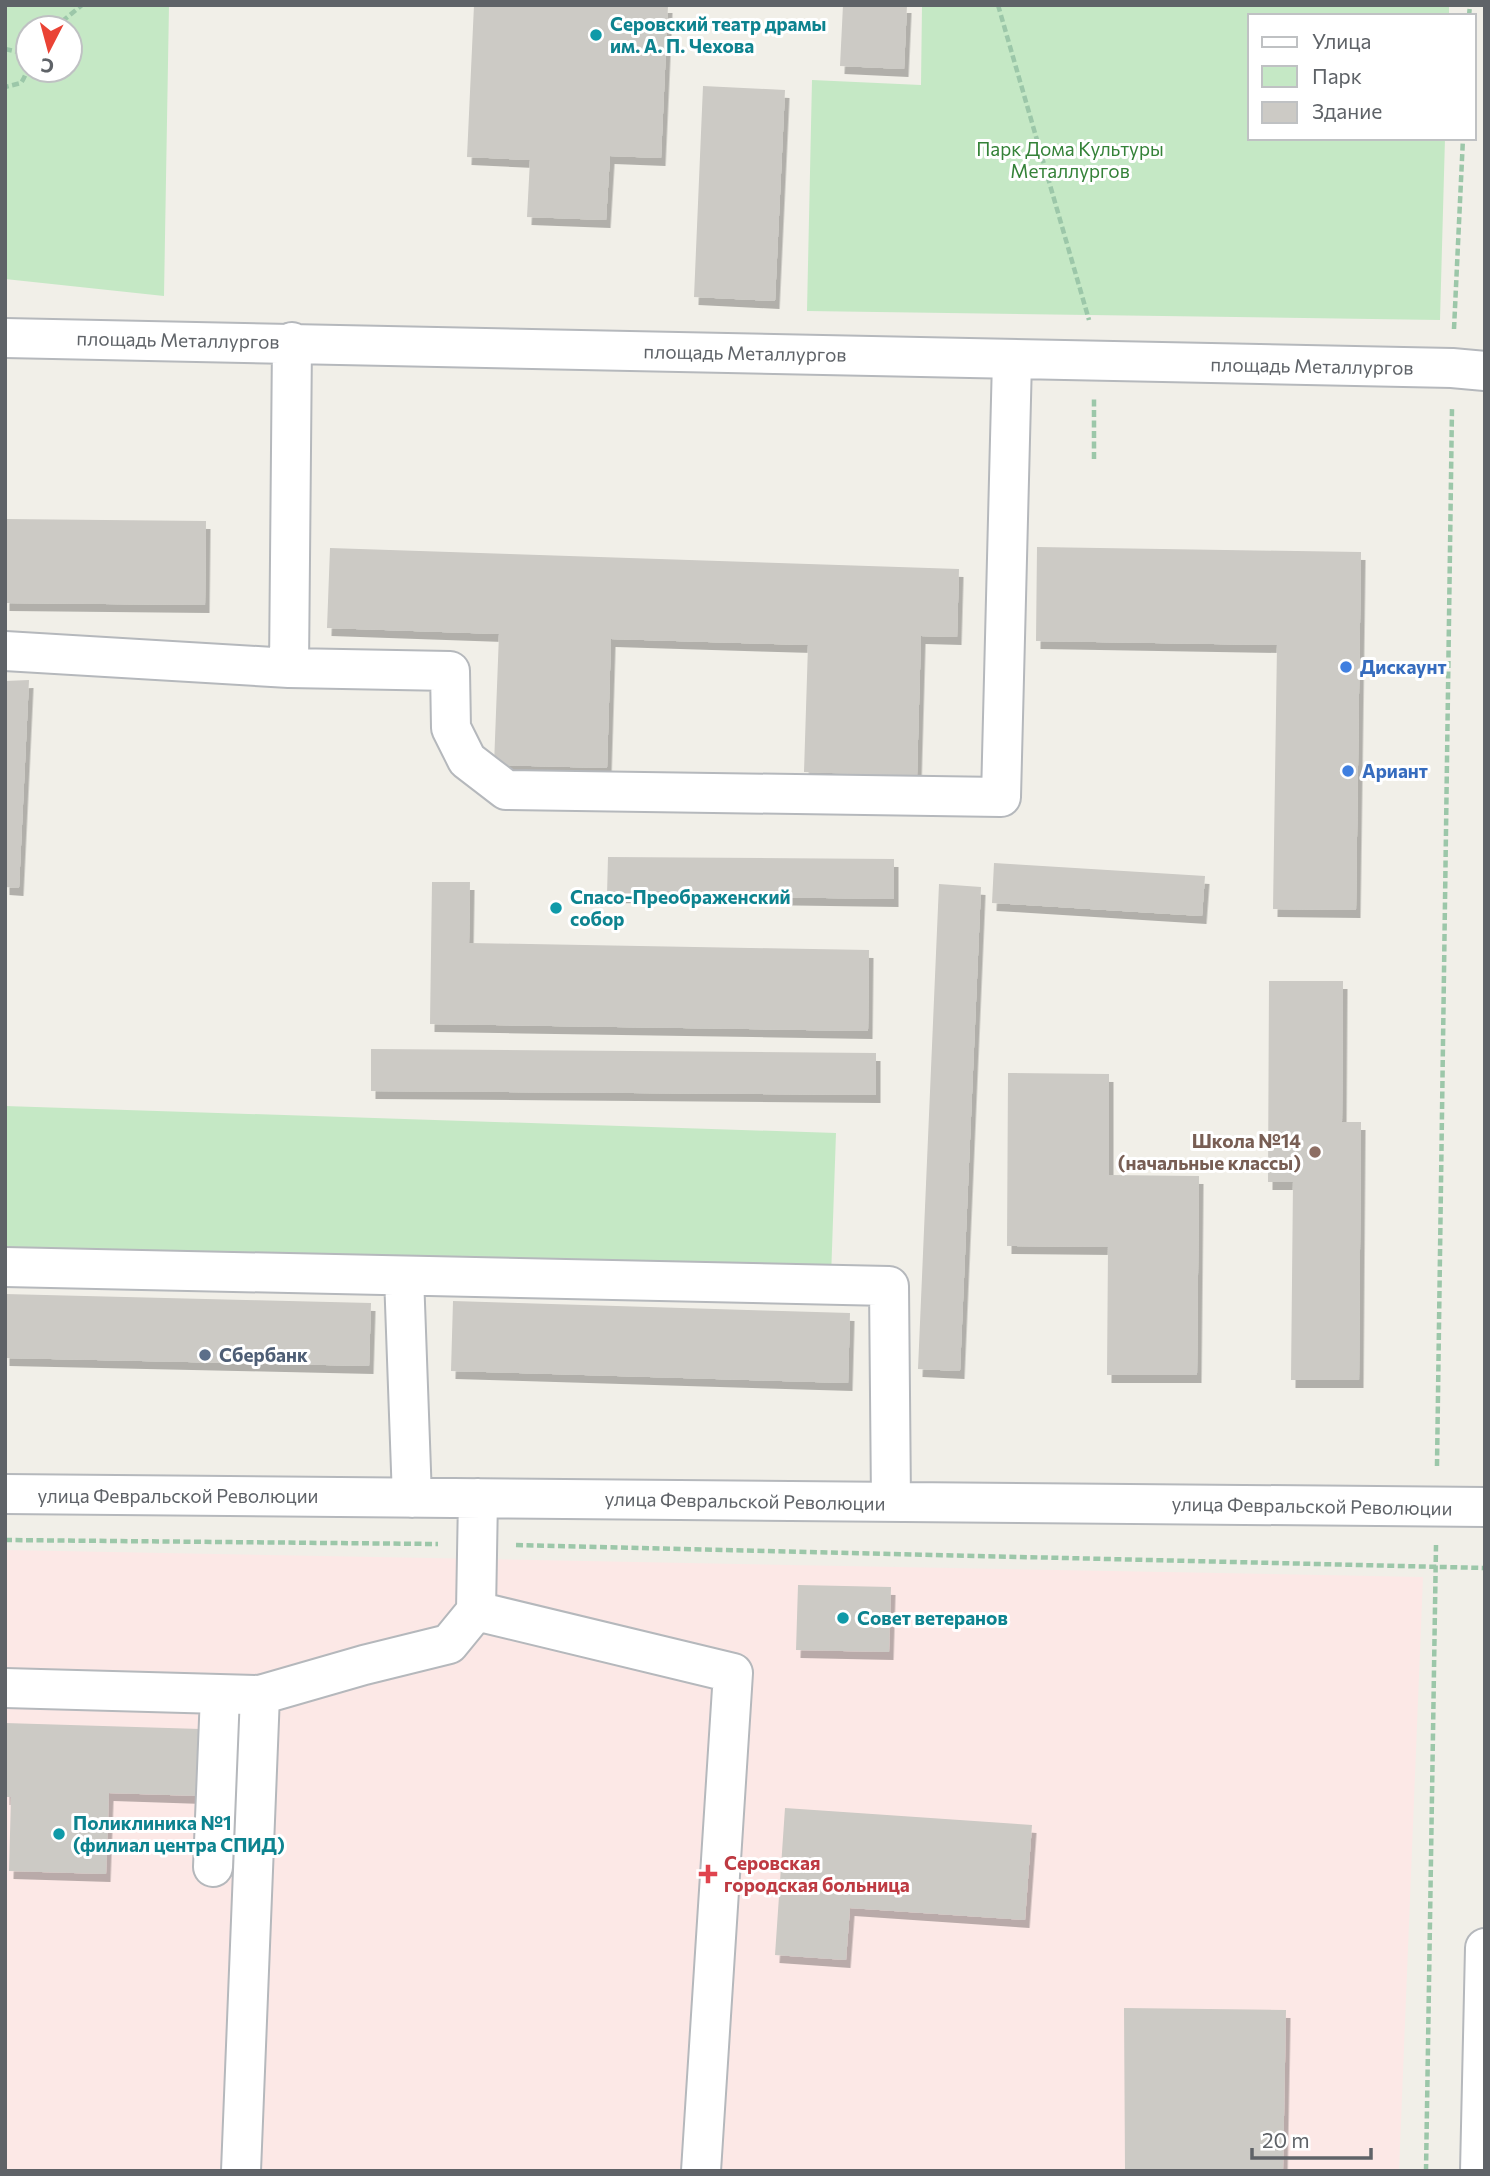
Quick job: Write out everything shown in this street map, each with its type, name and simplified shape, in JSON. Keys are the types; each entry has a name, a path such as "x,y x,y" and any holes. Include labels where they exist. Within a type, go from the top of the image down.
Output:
{"street":[{"name":"площадь Металлургов","path":"5,338 292,342 1468,370"},
{"path":"289,668 292,342"},
{"path":"5,651 289,668 450,671 451,728 467,760 506,790 1001,797 1012,360"},
{"path":"5,1267 889,1286 891,1502"},
{"path":"404,1276 412,1498"},
{"name":"улица Февральской Революции","path":"5,1494 1485,1507"},
{"path":"5,1688 260,1695 449,1644 476,1611 478,1498"},
{"path":"476,1611 733,1673 701,2171"},
{"path":"214,1867 220,1695"},
{"path":"241,2171 260,1695"},
{"path":"1480,2171 1485,1948"}],"path":[{"path":"998,5 1089,314"},
{"path":"1426,2171 1443,1117 1468,370 1463,140"},
{"path":"5,1540 476,1545 1485,1568"}],"shaded area":[{"name":"Серовская городская больница","path":"5,1550 1423,1577 1399,2171 5,2171"}],"green space":[{"path":"5,5 169,5 164,296 5,279"},
{"name":"Парк Дома Культуры Металлургов","path":"922,5 1449,5 1449,14 1248,14 1248,140 1445,140 1440,320 807,311 812,80 921,85"},
{"path":"5,1106 836,1133 831,1278 5,1260"}],"building":[{"path":"474,5 668,5 661,158 610,156 606,220 527,217 530,160 467,157"},
{"path":"843,5 907,5 904,69 840,66"},
{"path":"703,86 785,90 775,301 694,297"},
{"path":"5,519 206,521 205,605 5,603"},
{"path":"1037,547 1361,552 1356,910 1273,909 1277,645 1036,641"},
{"path":"330,548 959,569 957,637 921,636 917,776 804,772 808,645 611,639 607,768 494,765 499,634 327,628"},
{"path":"29,680 19,888 5,887 5,681"},
{"path":"608,857 894,859 894,899 607,895"},
{"path":"994,863 1205,876 1202,916 992,903"},
{"path":"432,882 470,882 469,943 869,950 868,1031 430,1024"},
{"path":"939,884 981,887 960,1371 918,1369"},
{"name":"Школа №14 (начальные классы)","path":"1269,981 1343,981 1342,1122 1361,1122 1359,1380 1291,1380 1293,1182 1268,1182"},
{"path":"371,1049 876,1053 876,1095 371,1091"},
{"path":"1008,1073 1109,1074 1109,1175 1199,1176 1197,1375 1107,1375 1108,1247 1007,1246"},
{"path":"5,1294 371,1303 369,1366 5,1358"},
{"path":"453,1301 850,1313 848,1383 451,1371"},
{"name":"Совет ветеранов","path":"798,1585 891,1587 889,1652 796,1650"},
{"name":"Поликлиника №1 (филиал центра СПИД)","path":"5,1723 201,1729 199,1796 109,1793 106,1874 9,1871 11,1797 5,1797"},
{"path":"785,1808 1032,1825 1025,1920 850,1908 846,1960 775,1955"},
{"path":"1124,2008 1286,2010 1283,2171 1125,2171"}],"place":[{"name":"Серовский театр драмы им. А. П. Чехова","path":"596,35"},
{"name":"Дискаунт","path":"1346,667"},
{"name":"Ариант","path":"1348,771"},
{"name":"Спасо-Преображенский собор","path":"556,908"},
{"name":"Школа №14 (начальные классы)","path":"1315,1152"},
{"name":"Сбербанк","path":"205,1355"},
{"name":"Совет ветеранов","path":"843,1618"},
{"name":"Поликлиника №1 (филиал центра СПИД)","path":"59,1834"},
{"name":"Серовская городская больница","path":"708,1874"}]}
